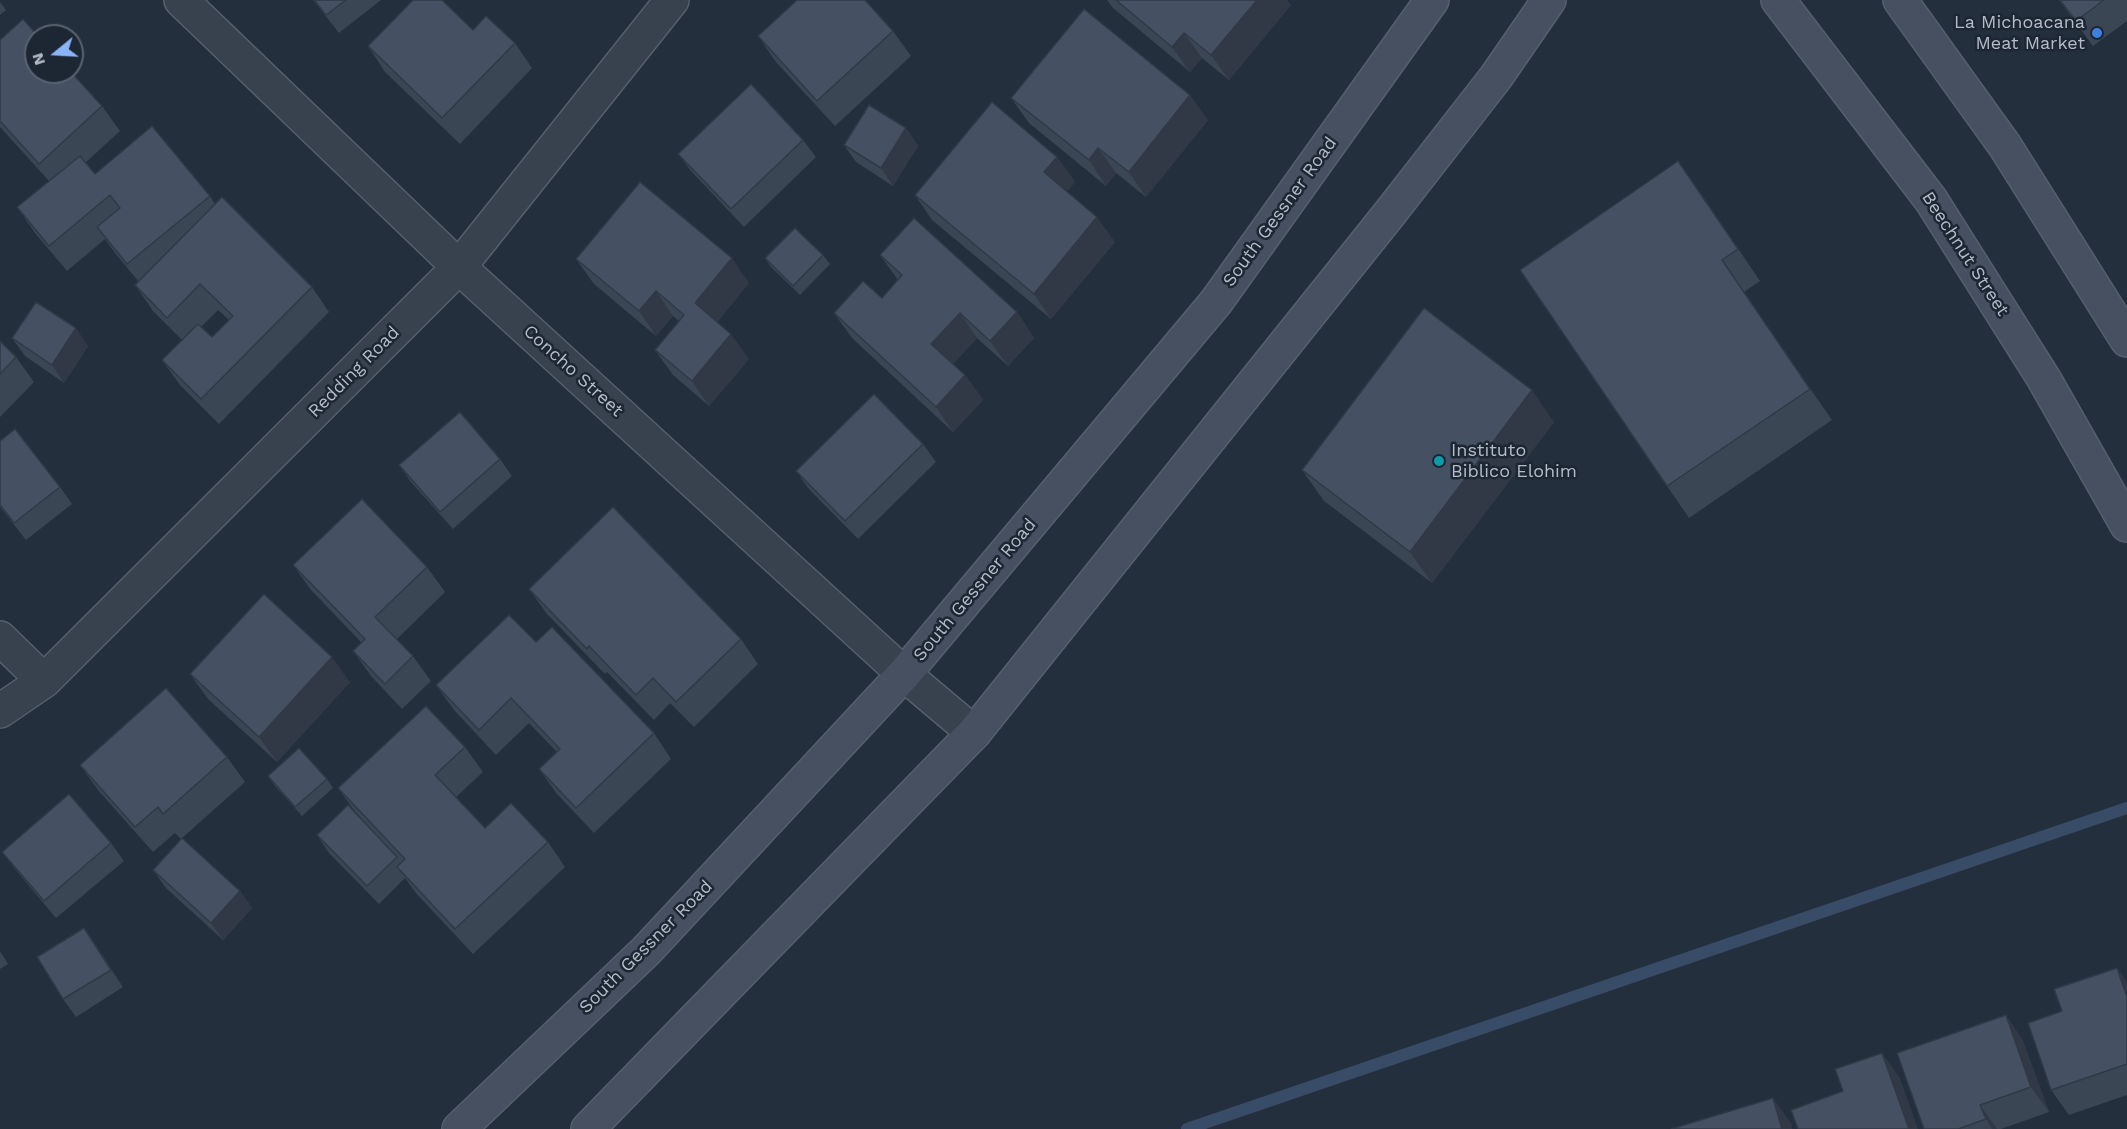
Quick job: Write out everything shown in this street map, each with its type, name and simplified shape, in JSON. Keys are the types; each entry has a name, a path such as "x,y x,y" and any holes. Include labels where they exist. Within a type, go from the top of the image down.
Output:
{"main road":[{"name":"South Gessner Road","path":"459,1129 646,951 904,674 1216,302 1432,0"},
{"path":"588,1129 974,733 1390,213 1496,77 1549,0"},
{"name":"Beechnut Street","path":"1778,0 1937,209 2044,379 2127,525"},
{"path":"1900,0 2005,146 2127,340"}],"street":[{"name":"Concho Street","path":"181,0 459,267 904,674 974,733"},
{"name":"Redding Road","path":"0,711 44,681 459,267 672,0"},
{"path":"0,638 44,681"}],"building":[{"path":"314,0 346,0 326,15"},
{"path":"413,0 442,0 473,30 486,16 515,43 442,118 368,46"},
{"path":"797,0 865,0 893,31 817,101 758,36"},
{"path":"1116,0 1257,0 1211,55 1184,33 1172,47"},
{"path":"2060,0 2104,0 2076,21"},
{"path":"1084,9 1190,95 1129,172 1098,148 1089,160 1011,98"},
{"path":"23,19 27,24 24,24 24,84 82,84 102,106 39,164 0,121 0,40"},
{"path":"751,84 803,140 731,209 678,154"},
{"path":"992,102 1057,157 1044,172 1097,217 1034,294 915,195"},
{"path":"869,105 906,128 881,168 844,145"},
{"path":"152,126 210,196 127,264 97,227 120,208 110,195 49,246 17,207 80,156 95,174"},
{"path":"1678,161 1738,249 1722,260 1810,389 1667,486 1520,270"},
{"path":"640,182 732,258 695,303 731,334 692,381 655,350 684,315 656,291 639,311 576,259"},
{"path":"222,197 312,287 201,399 162,360 198,324 212,337 233,316 200,284 167,318 135,285"},
{"path":"914,218 1017,312 990,341 960,313 931,344 965,375 936,407 834,313 863,281 882,298 902,275 880,255"},
{"path":"795,228 823,255 793,286 765,258"},
{"path":"36,302 76,328 52,365 12,338"},
{"name":"Instituto Biblico Elohim","path":"1424,308 1532,390 1410,552 1302,470"},
{"path":"0,341 16,357 0,374"},
{"path":"874,394 923,444 845,521 796,471"},
{"path":"460,412 500,459 440,512 399,465"},
{"path":"15,429 60,487 14,523 0,505 0,441"},
{"path":"362,499 427,567 375,617 413,656 385,684 353,651 365,639 293,565"},
{"path":"613,507 741,639 676,702 653,678 636,695 589,646 587,649 529,589"},
{"path":"264,594 332,657 259,737 190,674"},
{"path":"509,615 536,642 552,627 654,733 576,808 539,769 560,749 511,698 479,730 436,685"},
{"path":"166,688 227,757 163,814 158,807 135,827 80,765"},
{"path":"426,706 465,747 435,775 485,828 511,803 548,842 455,929 397,867 405,859 338,788"},
{"path":"299,748 327,779 295,807 268,776"},
{"path":"69,794 111,843 44,901 2,852"},
{"path":"348,805 397,857 367,886 317,835"},
{"path":"182,838 240,891 211,923 153,870"},
{"path":"84,928 111,970 63,999 37,957"},
{"path":"2117,968 2127,997 2127,1064 2051,1090 2028,1023 2062,1011 2054,989"},
{"path":"2006,1015 2031,1087 1980,1105 1986,1119 1958,1129 1924,1129 1897,1053"},
{"path":"1882,1053 1909,1129 1798,1129 1791,1110 1843,1091 1835,1069"},
{"path":"1773,1098 1782,1129 1671,1129"}],"waterway":[{"path":"1187,1129 2127,808"}],"place":[{"name":"La Michoacana Meat Market","path":"2097,33"},
{"name":"Instituto Biblico Elohim","path":"1439,461"}]}
